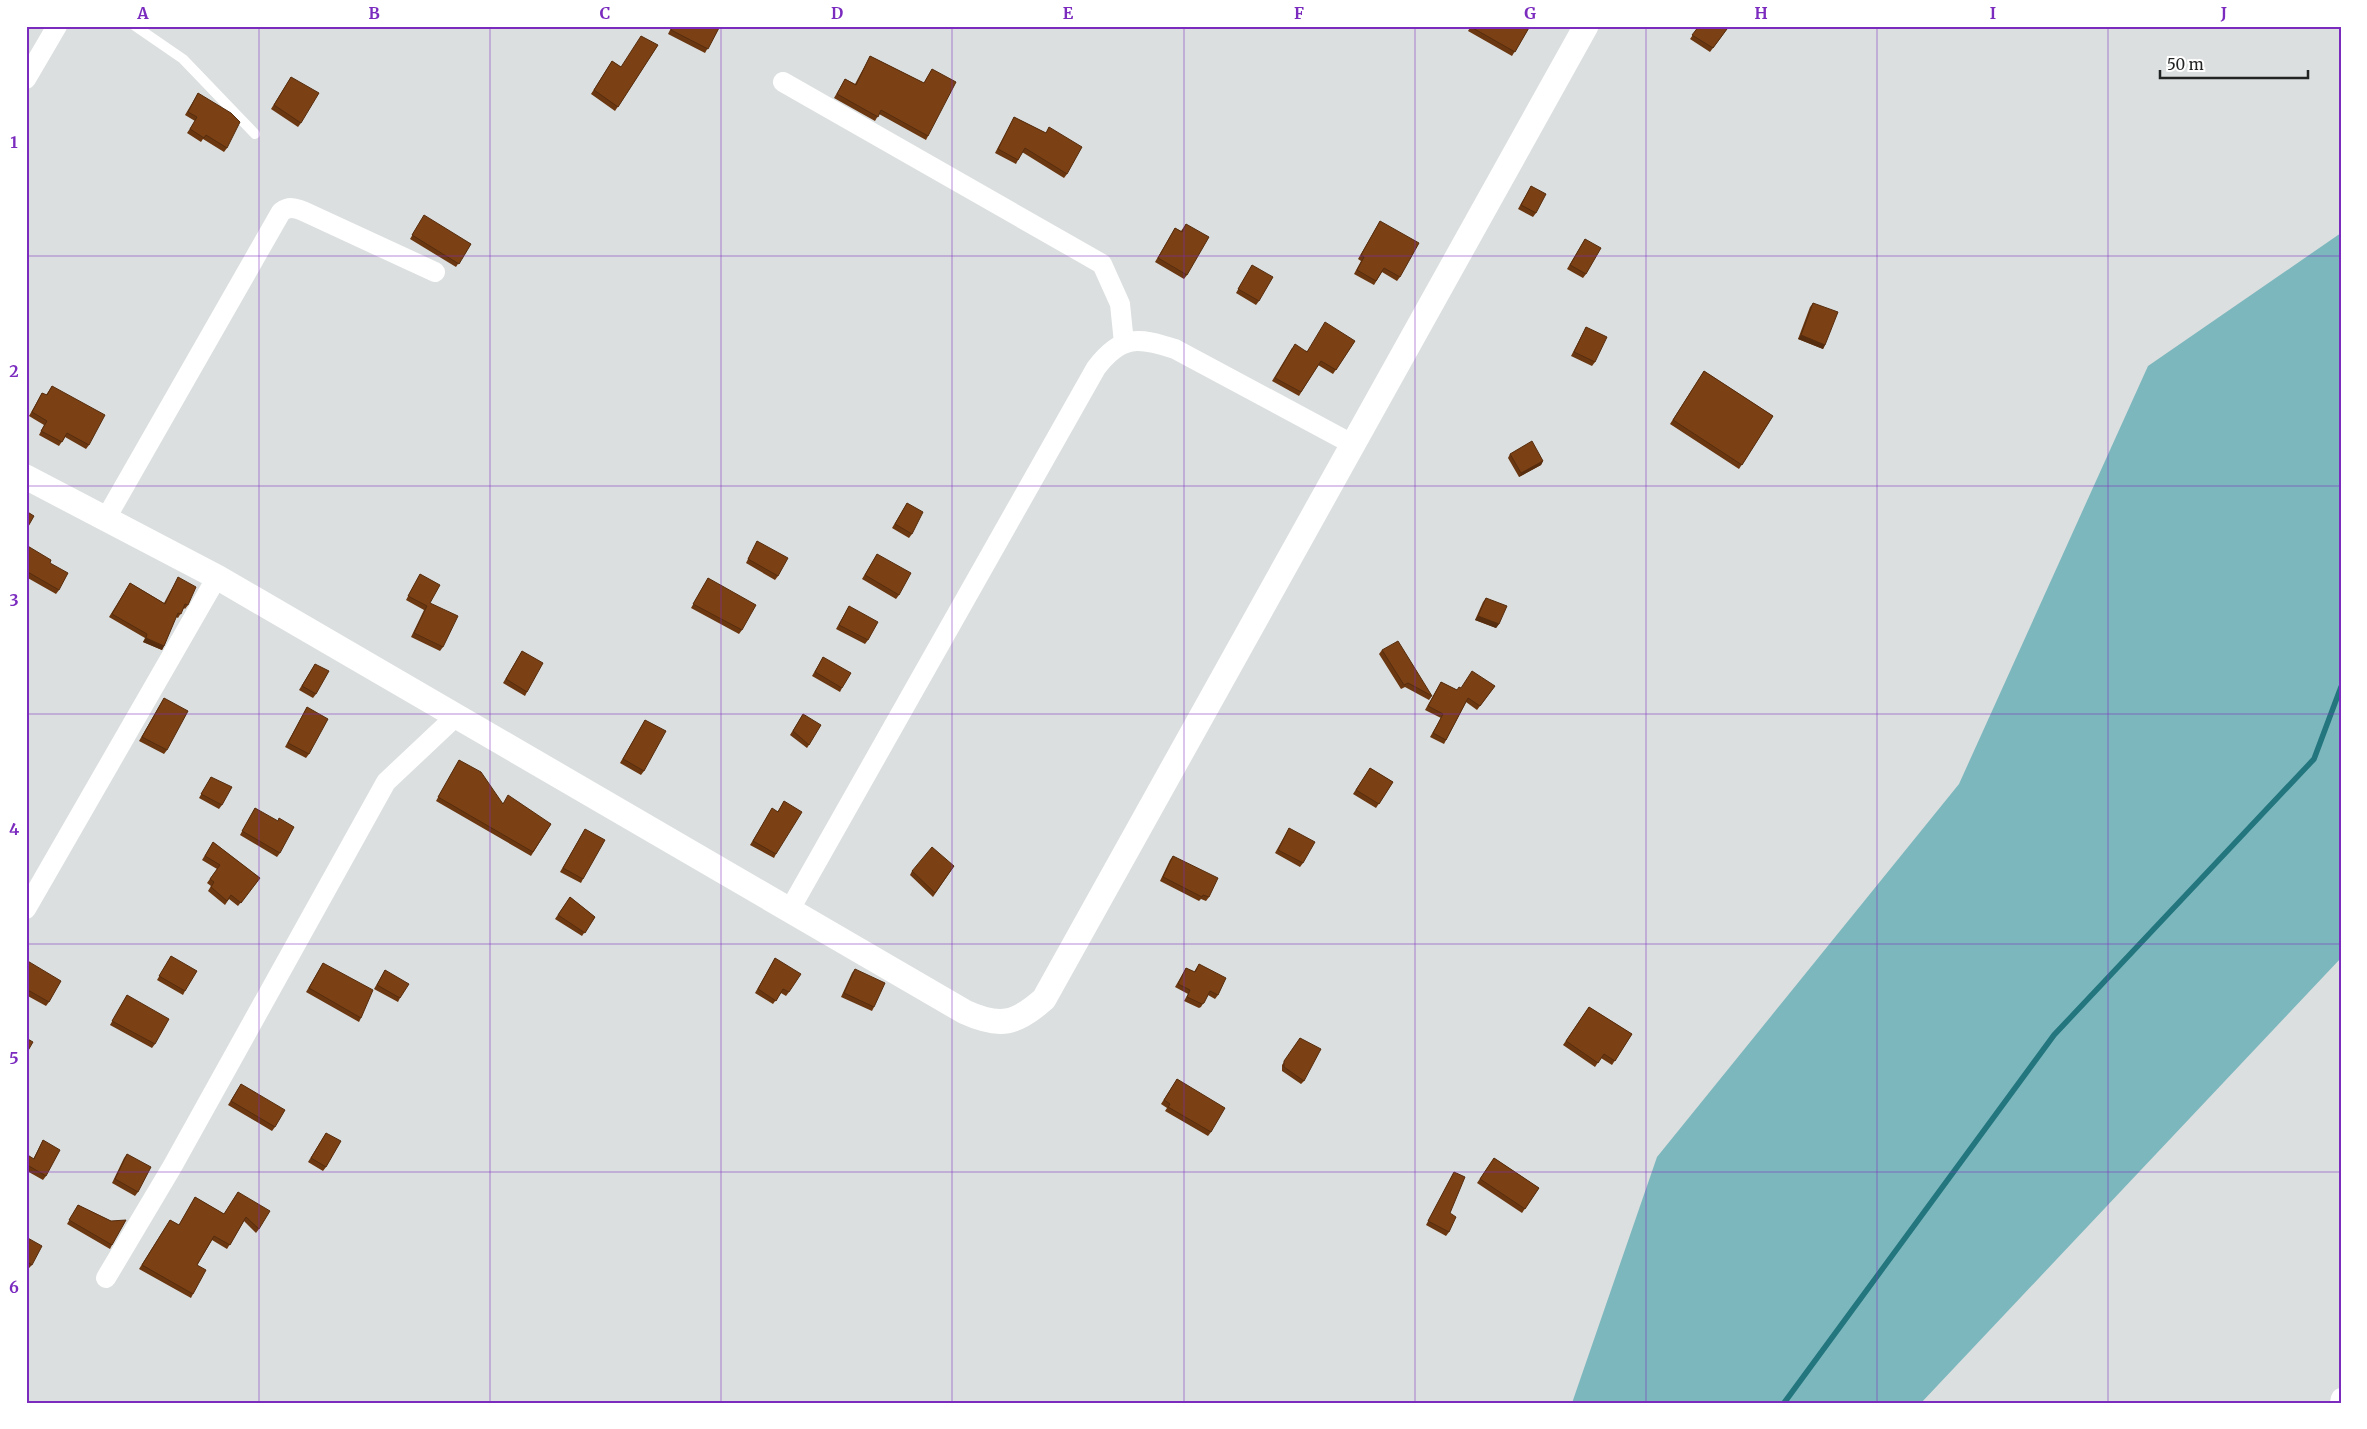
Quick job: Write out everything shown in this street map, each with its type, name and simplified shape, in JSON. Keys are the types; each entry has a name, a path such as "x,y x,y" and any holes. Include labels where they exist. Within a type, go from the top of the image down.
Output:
{"street":[{"path":"26,79 57,26"},
{"path":"26,477 217,578 789,911 982,1020 996,1023 1027,1014 1044,999 1586,26"},
{"path":"782,82 1102,264 1120,304 1124,343"},
{"path":"105,520 281,212 286,208 303,212 435,272"},
{"path":"789,911 1096,368 1109,351 1124,343 1150,340 1175,349 1354,445"},
{"path":"26,909 217,578"},
{"path":"106,1278 177,1159 386,782 455,717"},
{"path":"2340,1403 2341,1398"}],"lane":[{"path":"135,26 183,59 255,134"}],"shaded area":[{"path":"2341,233 2341,958 1921,1403 1572,1403 1657,1157 1959,784 2148,366"}],"building":[{"path":"673,26 720,26 708,49 671,30"},
{"path":"1471,26 1530,26 1515,52"},
{"path":"1699,26 1723,26 1727,29 1713,48 1692,35"},
{"path":"641,36 658,45 618,107 594,90 612,61 621,67"},
{"path":"870,56 924,83 932,69 956,82 928,136 881,110 878,117 837,94 845,79 856,85"},
{"path":"291,77 319,93 301,123 274,105"},
{"path":"198,93 231,113 240,122 227,148 206,135 204,138 190,129 197,117 188,112"},
{"path":"1014,117 1046,133 1049,127 1082,147 1067,174 1025,148 1018,160 998,149"},
{"path":"1531,186 1546,194 1536,213 1521,205"},
{"path":"424,215 471,244 459,264 412,235"},
{"path":"1380,221 1419,243 1400,277 1384,268 1376,281 1357,270 1364,257 1361,255"},
{"path":"1186,224 1209,237 1187,275 1158,258 1175,228 1182,232"},
{"path":"1585,239 1601,248 1586,274 1570,265"},
{"path":"1252,265 1273,277 1259,301 1238,289"},
{"path":"1813,303 1838,312 1825,345 1801,335"},
{"path":"1325,322 1355,341 1336,370 1321,361 1301,392 1275,378 1295,344 1307,352"},
{"path":"1586,327 1607,337 1595,362 1574,352"},
{"path":"1704,371 1773,416 1742,465 1673,420"},
{"path":"52,386 105,415 89,445 67,433 62,442 41,431 47,421 32,412 42,393 47,395"},
{"path":"1532,441 1543,461 1521,473 1510,454"},
{"path":"907,503 923,512 912,534 895,524"},
{"path":"26,511 34,516 26,530"},
{"path":"757,541 788,558 778,576 748,559"},
{"path":"26,545 51,560 50,563 68,573 59,590 26,571"},
{"path":"877,554 911,573 899,595 865,575"},
{"path":"420,574 440,585 430,603 458,616 443,647 414,633 427,606 408,596"},
{"path":"178,577 196,587 188,605 185,604 181,614 178,613 164,646 146,638 147,634 112,614 130,583 165,604"},
{"path":"708,578 756,605 742,630 693,604"},
{"path":"1486,598 1507,606 1499,624 1478,616"},
{"path":"849,606 878,622 868,640 839,625"},
{"path":"1398,641 1432,696 1408,683 1404,685 1382,650"},
{"path":"522,651 543,663 527,692 506,679"},
{"path":"823,657 851,673 842,688 815,672"},
{"path":"315,664 329,671 316,694 302,686"},
{"path":"1472,671 1495,686 1480,706 1468,698 1446,740 1433,733 1443,714 1428,706 1441,682 1457,690 1459,687 1461,688"},
{"path":"164,698 188,711 167,750 142,737"},
{"path":"307,707 328,719 309,754 288,743"},
{"path":"803,714 821,725 809,745 793,731"},
{"path":"645,720 666,731 644,771 623,759"},
{"path":"459,760 481,772 503,804 508,795 551,824 533,852 438,797"},
{"path":"1370,768 1393,782 1379,804 1356,790"},
{"path":"211,777 232,787 222,805 201,794"},
{"path":"784,801 802,812 776,854 753,841 772,808 778,812"},
{"path":"255,808 278,821 279,818 294,827 280,853 242,831"},
{"path":"1289,828 1315,842 1303,863 1278,850"},
{"path":"585,829 605,840 583,879 563,868"},
{"path":"213,842 260,878 241,903 231,895 227,901 211,887 214,882 210,879 220,865 205,856"},
{"path":"932,847 954,866 935,893 912,871"},
{"path":"1173,856 1218,878 1209,897 1203,895 1202,897 1163,877"},
{"path":"570,897 595,917 585,933 558,915"},
{"path":"171,956 197,971 185,991 159,976"},
{"path":"775,958 801,974 789,992 783,989 776,1001 758,989"},
{"path":"26,960 61,981 49,1002 26,989"},
{"path":"323,963 373,990 361,1018 309,988"},
{"path":"1199,964 1226,978 1218,995 1210,991 1202,1004 1187,997 1190,990 1178,984 1186,968 1195,972"},
{"path":"855,969 885,983 874,1007 844,993"},
{"path":"385,970 409,984 400,998 377,985"},
{"path":"127,995 169,1019 155,1044 112,1021"},
{"path":"1589,1007 1632,1034 1615,1061 1604,1054 1598,1063 1566,1041"},
{"path":"26,1038 33,1042 26,1054"},
{"path":"1300,1038 1321,1049 1304,1081 1284,1067 1284,1061"},
{"path":"1177,1079 1225,1108 1211,1132 1168,1107 1170,1104 1164,1100"},
{"path":"241,1084 285,1110 275,1127 231,1101"},
{"path":"326,1133 341,1141 326,1167 311,1158"},
{"path":"43,1140 60,1150 46,1176 29,1166 26,1172 26,1154 34,1159"},
{"path":"127,1154 151,1167 138,1192 115,1179"},
{"path":"1494,1158 1539,1188 1525,1209 1480,1179"},
{"path":"1454,1172 1465,1177 1450,1213 1456,1217 1449,1232 1428,1221"},
{"path":"238,1192 270,1211 259,1229 246,1217 230,1245 214,1236 197,1265 206,1270 193,1294 142,1265 170,1220 179,1225 195,1197 224,1214"},
{"path":"78,1205 111,1221 126,1220 112,1245 69,1220"},
{"path":"26,1237 42,1246 32,1265 26,1261"}],"waterway":[{"path":"1784,1403 2054,1035 2314,759 2341,687"}]}
